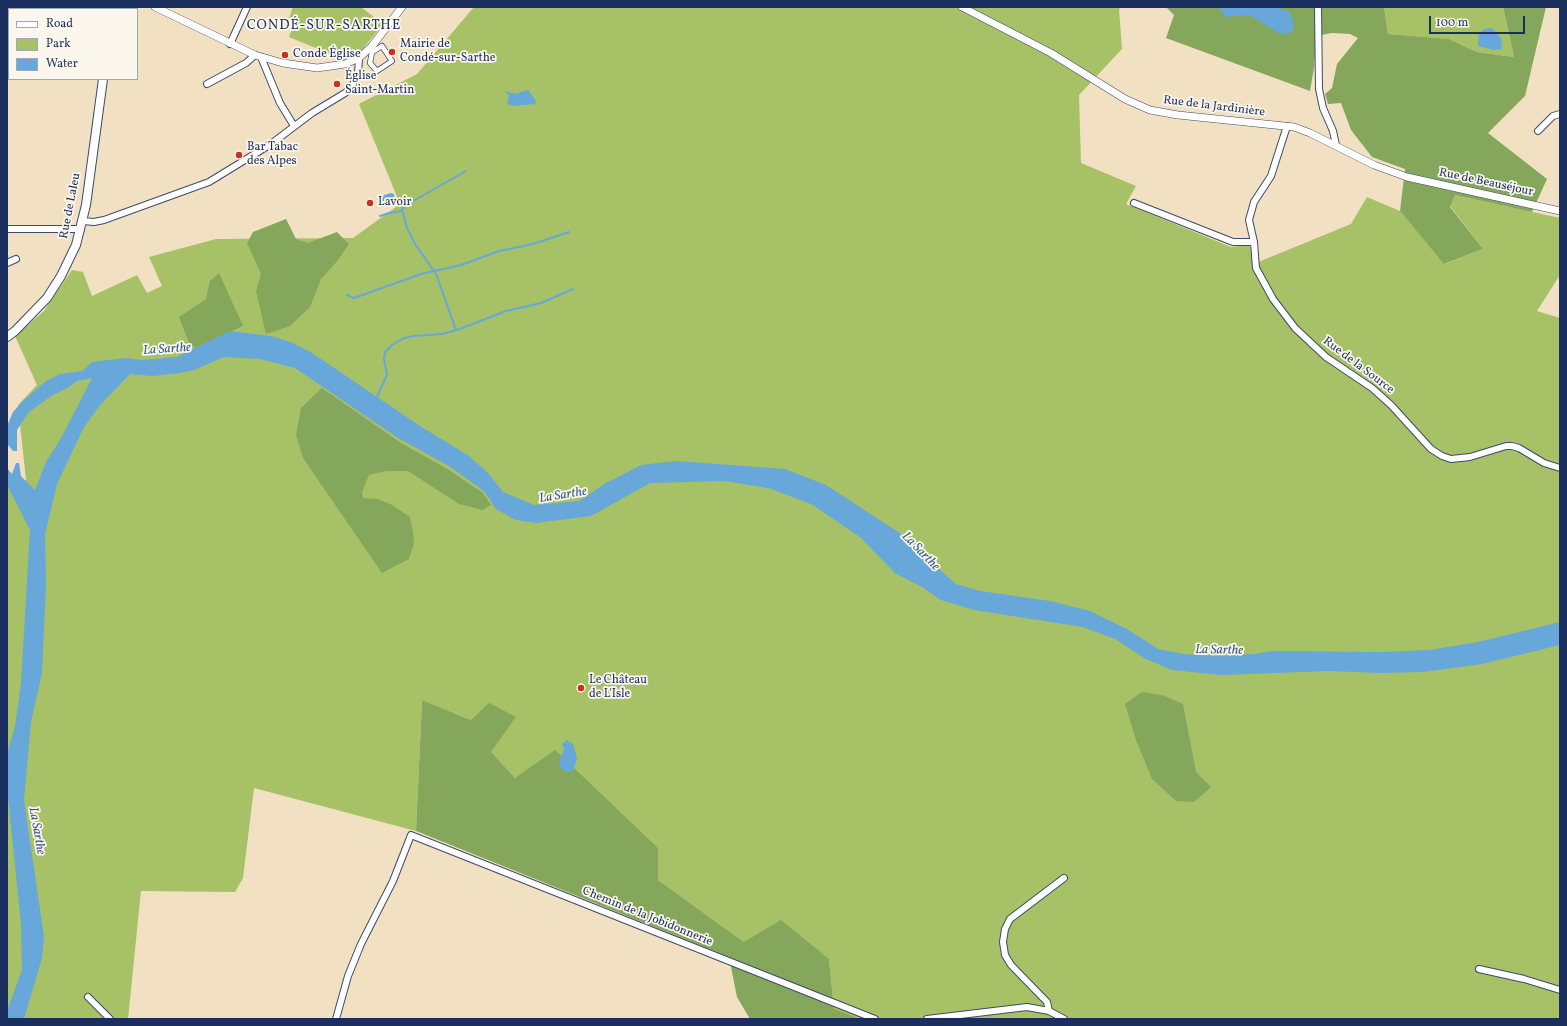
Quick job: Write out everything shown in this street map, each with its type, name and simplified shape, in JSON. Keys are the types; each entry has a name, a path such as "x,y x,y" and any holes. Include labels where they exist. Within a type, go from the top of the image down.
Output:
{"main road":[{"name":"Rue de Laleu","path":"7,337 37,309 55,286 67,266 82,225 103,80"}],"street":[{"path":"155,7 258,56 290,65 317,68 345,64 359,58 372,46 402,7"},
{"path":"230,44 247,7"},
{"name":"Rue de la Jardinière","path":"962,7 1051,53 1125,98 1150,110 1178,115 1287,126 1310,132 1374,165 1407,177"},
{"path":"1318,7 1319,89 1323,108 1333,131 1336,146"},
{"path":"382,46 392,61 377,71 370,63 372,52 382,46"},
{"path":"207,84 258,56"},
{"path":"258,56 282,109 294,126"},
{"path":"7,229 82,225 104,220 209,182 271,144 316,110 340,97 351,88 358,74 359,58"},
{"path":"1538,131 1553,116 1560,114"},
{"name":"Rue de la Source","path":"1287,126 1271,176 1250,212 1248,220 1254,242 1256,268 1261,281 1295,328 1326,357 1382,396 1431,449 1442,456 1451,458 1470,457 1506,446 1512,446 1519,448 1544,463 1560,468"},
{"name":"Rue de Beauséjour","path":"1407,177 1560,211"},
{"path":"1134,202 1233,242 1254,242"},
{"path":"7,262 16,259"},
{"name":"Chemin de la Jobidonnerie","path":"336,1019 353,963 393,881 411,835 875,1019"},
{"path":"1049,1011 1047,1002 1011,965 1005,955 1003,942 1005,929 1010,919 1064,878"},
{"path":"1479,969 1524,979 1560,990"},
{"path":"88,997 110,1019"},
{"path":"927,1019 1027,1008 1049,1011 1064,1019"}],"green space":[{"path":"293,7 361,7 383,24 361,51 345,60 289,37 295,21 289,18"},
{"path":"474,7 1122,7 1119,9 1122,49 1079,95 1081,163 1136,186 1126,204 1231,247 1249,245 1256,263 1351,224 1367,197 1400,211 1445,264 1483,249 1450,206 1455,195 1560,218 1560,275 1537,311 1560,318 1560,1019 860,1019 834,1010 829,959 744,942 658,880 658,848 515,778 490,752 516,717 471,720 422,700 416,831 254,788 243,878 235,892 141,891 128,1019 7,1019 7,486 26,480 18,405 37,385 15,336 44,311 72,270 83,272 92,296 137,275 147,293 162,286 149,257 216,239 353,238 400,204 359,104 417,74"},
{"path":"1166,7 1384,7 1388,34 1449,39 1477,52 1514,57 1503,7 1546,7 1525,96 1488,133 1547,179 1532,212 1455,195 1450,207 1483,249 1444,264 1400,211 1405,169 1372,157 1351,130 1341,103 1328,104 1325,94 1332,88 1337,64 1358,38 1350,34 1332,33 1316,36 1314,68 1310,91 1166,38 1174,15"},
{"path":"1384,7 1503,7 1514,57 1477,52 1449,39 1388,34"},
{"path":"286,219 296,239 308,243 337,232 349,244 338,260 321,279 310,307 290,326 266,334 256,291 261,274 247,243 253,232"},
{"path":"219,273 243,326 195,348 189,343 179,317 206,299 210,281"},
{"path":"322,388 401,443 449,470 483,493 491,505 482,510 459,504 408,471 386,471 369,475 362,492 363,498 378,499 392,505 410,517 413,531 414,543 409,559 382,573 303,458 296,435 301,408"},
{"path":"1142,692 1162,695 1183,704 1196,772 1211,787 1194,802 1176,801 1152,779 1136,740 1125,704"},
{"path":"422,700 471,720 489,703 516,717 491,752 515,778 555,750 658,848 658,880 744,942 781,920 829,959 834,1009 860,1019 750,1019 737,997 729,957 416,831"}],"water":[{"path":"1219,7 1276,7 1288,11 1292,17 1294,28 1290,34 1280,34 1251,16 1243,15 1225,17"},
{"path":"1491,28 1501,38 1502,49 1494,50 1478,46 1479,34 1484,29"},
{"path":"528,90 536,101 535,104 509,105 507,102 509,96 505,91 515,94"},
{"path":"391,193 394,194 395,202 382,206 379,204 378,197"},
{"name":"La Sarthe","path":"230,331 271,336 293,343 312,353 420,426 469,456 488,473 503,492 534,505 579,501 606,483 641,465 676,461 785,469 826,485 915,543 941,571 956,584 980,591 1050,601 1090,611 1127,629 1158,649 1184,654 1214,656 1254,654 1273,651 1383,652 1429,650 1478,642 1560,622 1560,645 1482,664 1423,672 1380,673 1329,671 1222,675 1172,670 1146,659 1115,639 1083,627 974,610 941,600 922,587 895,573 860,537 811,504 768,488 724,481 650,483 591,516 536,523 516,520 496,509 484,491 449,466 398,438 295,368 260,359 224,357 194,370 180,373 153,376 130,374 100,405 84,427 57,484 45,534 46,584 42,673 31,722 24,800 44,937 42,958 24,1019 7,1019 7,1011 22,970 21,924 7,788 7,772 8,751 15,726 21,683 30,530 7,485 7,468 12,474 16,463 19,463 21,476 35,490 46,462 60,440 92,378 77,381 51,396 29,412 17,430 17,451 13,451 8,445 7,447 7,426 13,412 23,401 46,381 60,374 82,371 92,362 126,358 142,360 177,357"},
{"path":"567,740 573,744 577,758 573,771 565,772 560,767 559,762 564,749 562,744"}],"waterway":[{"path":"456,330 436,274 415,244 407,228 402,209 408,204 466,171"},
{"path":"380,216 402,211"},
{"path":"347,295 354,298 421,274 461,265 499,251 533,244 569,232"},
{"path":"376,399 387,375 384,359 385,352 392,345 404,338 442,334 460,329 506,311 541,303 573,289"}],"place":[{"name":"Mairie de Condé-sur-Sarthe","path":"392,52"},
{"name":"Conde Église","path":"285,55"},
{"name":"Église Saint-Martin","path":"337,84"},
{"name":"Bar Tabac des Alpes","path":"239,155"},
{"name":"Lavoir","path":"370,203"},
{"name":"Le Château de L'Isle","path":"581,688"}],"district":[{"name":"CONDÉ-SUR-SARTHE","path":"324,26"}]}
